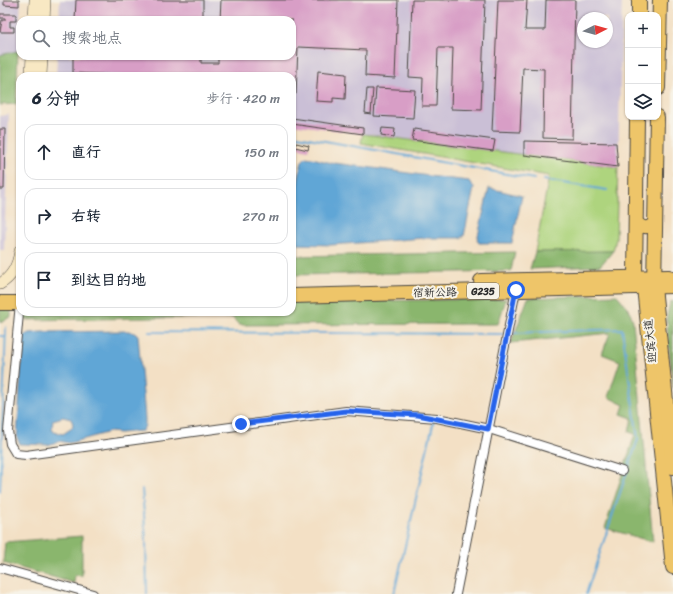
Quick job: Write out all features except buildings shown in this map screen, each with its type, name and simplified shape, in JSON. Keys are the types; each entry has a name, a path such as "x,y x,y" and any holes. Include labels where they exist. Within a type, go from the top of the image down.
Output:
{"highway":[{"path":"639,0 639,12"},
{"path":"658,84 660,0"},
{"name":"迎宾大道","path":"637,120 636,222 647,282 673,467"},
{"name":"迎宾大道","path":"657,120 655,222 647,282 673,567"},
{"name":"宿新公路","path":"296,296 516,290 647,282 673,276"},
{"name":"宿新公路","path":"296,286 647,282 673,286"},
{"path":"0,294 16,293"},
{"path":"0,303 16,303"}],"main road":[{"path":"636,222 645,228 649,228 655,222"}],"street":[{"path":"34,16 35,0"},
{"path":"44,16 45,0"},
{"path":"31,72 32,60"},
{"path":"41,72 42,60"},
{"path":"0,284 6,280 16,267"},
{"path":"456,594 516,290"},
{"path":"19,316 8,431 10,444 16,454 26,455 286,418 346,411 424,416 488,429 622,471"},
{"path":"0,568 93,594"}],"shaded area":[{"path":"0,0 21,0 20,16 16,16 16,51 0,55"},
{"path":"60,0 622,0 618,167 296,125 296,72 56,72 57,60 296,60 296,16 59,16"},
{"path":"9,114 4,250 0,250 0,116"}],"green space":[{"path":"16,51 16,60 18,60 16,72 16,104 0,105 0,55"},
{"path":"363,134 618,167 616,239 613,251 535,252 549,176 361,143"},
{"path":"613,251 600,266 530,269 535,252"},
{"path":"515,252 511,271 296,275 296,256"},
{"path":"617,295 629,309 633,321 653,542 605,528 635,434 629,432 632,418 621,414 624,405 608,397 620,361 602,354 610,333 511,343 528,298"},
{"path":"506,299 498,324 239,325 232,317 24,320 24,316 296,316 296,302"},
{"path":"673,301 673,388 667,316 670,302"},
{"path":"0,307 11,307 11,317 0,322"},
{"path":"82,536 82,576 75,575 74,583 3,563 5,542"}],"water":[{"path":"306,157 326,162 469,181 474,188 464,236 460,238 424,238 331,245 296,244 296,192 302,161"},
{"path":"489,188 522,196 512,243 479,243 477,240"},
{"path":"130,331 138,335 145,418 145,426 142,431 120,433 109,432 69,443 59,441 48,445 20,444 17,438 23,336 29,333","holes":["63,417 71,419 73,424 72,428 63,434 54,432 52,429 53,420"]}],"waterway":[{"path":"296,136 534,179"},
{"path":"544,180 607,190"},
{"path":"0,491 6,327"},
{"path":"513,333 622,329 638,439 586,594"},
{"path":"149,332 503,334"},
{"path":"0,336 6,336"},
{"path":"394,594 434,420"},
{"path":"142,489 146,541 147,594"}],"route":[{"path":"241,424 346,411 418,415 488,429 516,290"}]}
